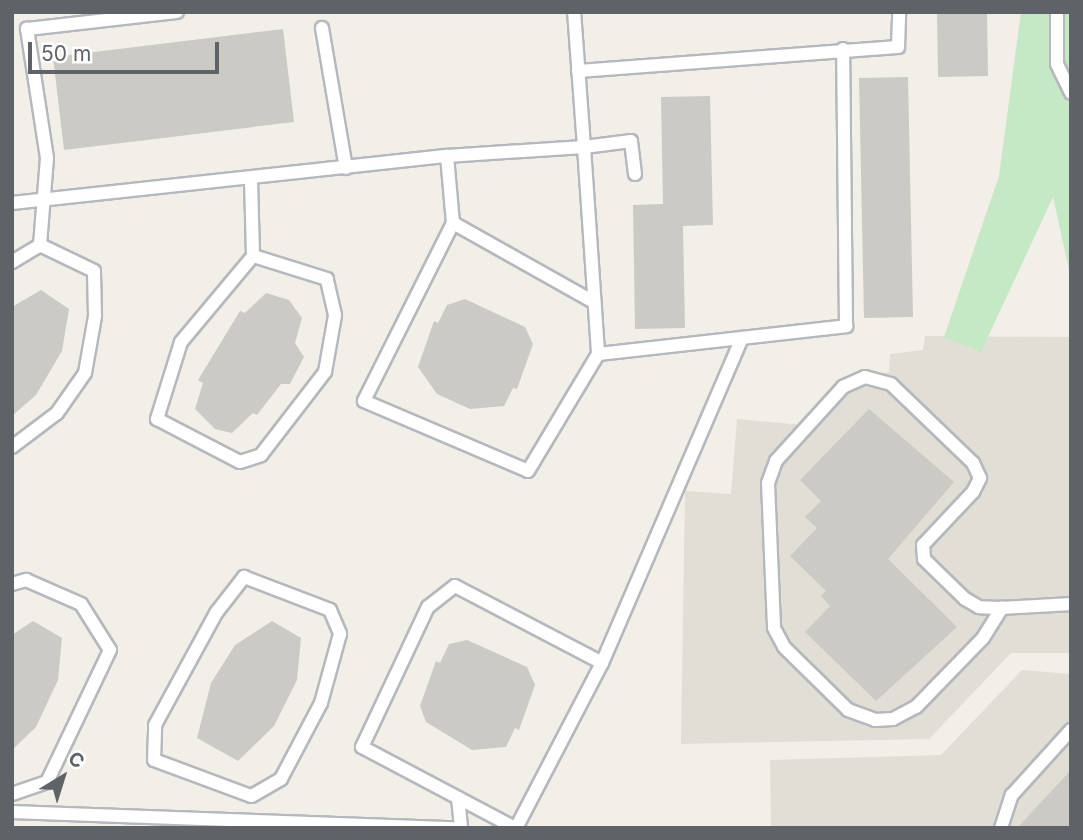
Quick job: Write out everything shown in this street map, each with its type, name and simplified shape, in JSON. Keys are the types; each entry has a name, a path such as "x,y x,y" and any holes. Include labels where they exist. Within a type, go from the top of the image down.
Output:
{"lane":[{"path":"40,245 40,201 47,158 27,29 177,12"},
{"path":"447,156 453,223 364,401 528,471 598,355 574,12"},
{"path":"578,71 843,49 898,47 899,12"},
{"path":"1057,12 1057,64 1071,93"},
{"path":"323,28 346,168"},
{"path":"598,355 846,327 843,49"},
{"path":"12,203 447,156 584,148 631,141 635,174"},
{"path":"251,179 253,256 181,342 157,419 240,462 261,455 324,372 335,314 327,279 253,256"},
{"path":"453,223 594,302"},
{"path":"12,262 40,245"},
{"path":"12,447 57,413 85,373 95,316 94,271 40,245"},
{"path":"603,663 455,586 428,607 362,747 516,828 603,663 742,338"},
{"path":"1002,608 983,638 916,708 893,719 875,720 848,710 784,647 774,628 768,483 776,461 843,387 865,377 891,384 973,463 979,478 973,492 923,545 924,559 965,599 979,607 1071,604"},
{"path":"244,577 330,610 340,635 321,704 281,779 251,796 154,760 155,725 216,613 244,577"},
{"path":"12,584 26,580 81,604 110,650 47,782 14,798"},
{"path":"1001,828 1012,795 1071,730"},
{"path":"248,821 251,796"},
{"path":"458,798 461,828"},
{"path":"12,812 453,828"}],"shaded area":[{"path":"925,336 1071,337 1071,653 1011,653 929,739 681,744 685,491 731,494 737,419 803,425 842,379 889,372 890,354 923,350"},
{"path":"1022,670 1071,674 1071,828 771,828 770,760 941,755"}],"green space":[{"path":"1021,12 1071,12 1071,279 1053,197 981,352 944,337 999,176"}],"building":[{"path":"937,12 987,12 988,76 938,77"},
{"path":"283,29 294,122 64,150 53,57"},
{"path":"908,77 913,317 864,318 859,78"},
{"path":"710,96 713,225 683,226 685,328 635,329 633,205 663,204 661,97"},
{"path":"41,290 69,309 62,351 36,395 12,416 12,307"},
{"path":"266,293 289,300 302,318 295,343 304,357 290,384 281,384 257,415 253,413 232,433 215,429 195,409 203,383 198,380 240,311 245,313"},
{"path":"465,299 525,327 533,344 517,389 513,388 504,406 470,409 437,394 418,367 434,321 438,323 447,305"},
{"path":"869,409 954,482 888,559 957,627 876,701 805,632 830,606 821,596 826,591 790,556 817,528 805,517 821,501 800,480"},
{"path":"33,621 62,638 58,680 36,727 12,750 12,635"},
{"path":"272,621 301,638 297,680 274,726 238,761 197,738 211,683 235,645"},
{"path":"467,640 527,667 535,685 519,730 515,728 506,747 472,750 426,722 420,706 436,661 440,663 449,644"},
{"path":"1071,770 1071,828 1017,828"}]}
